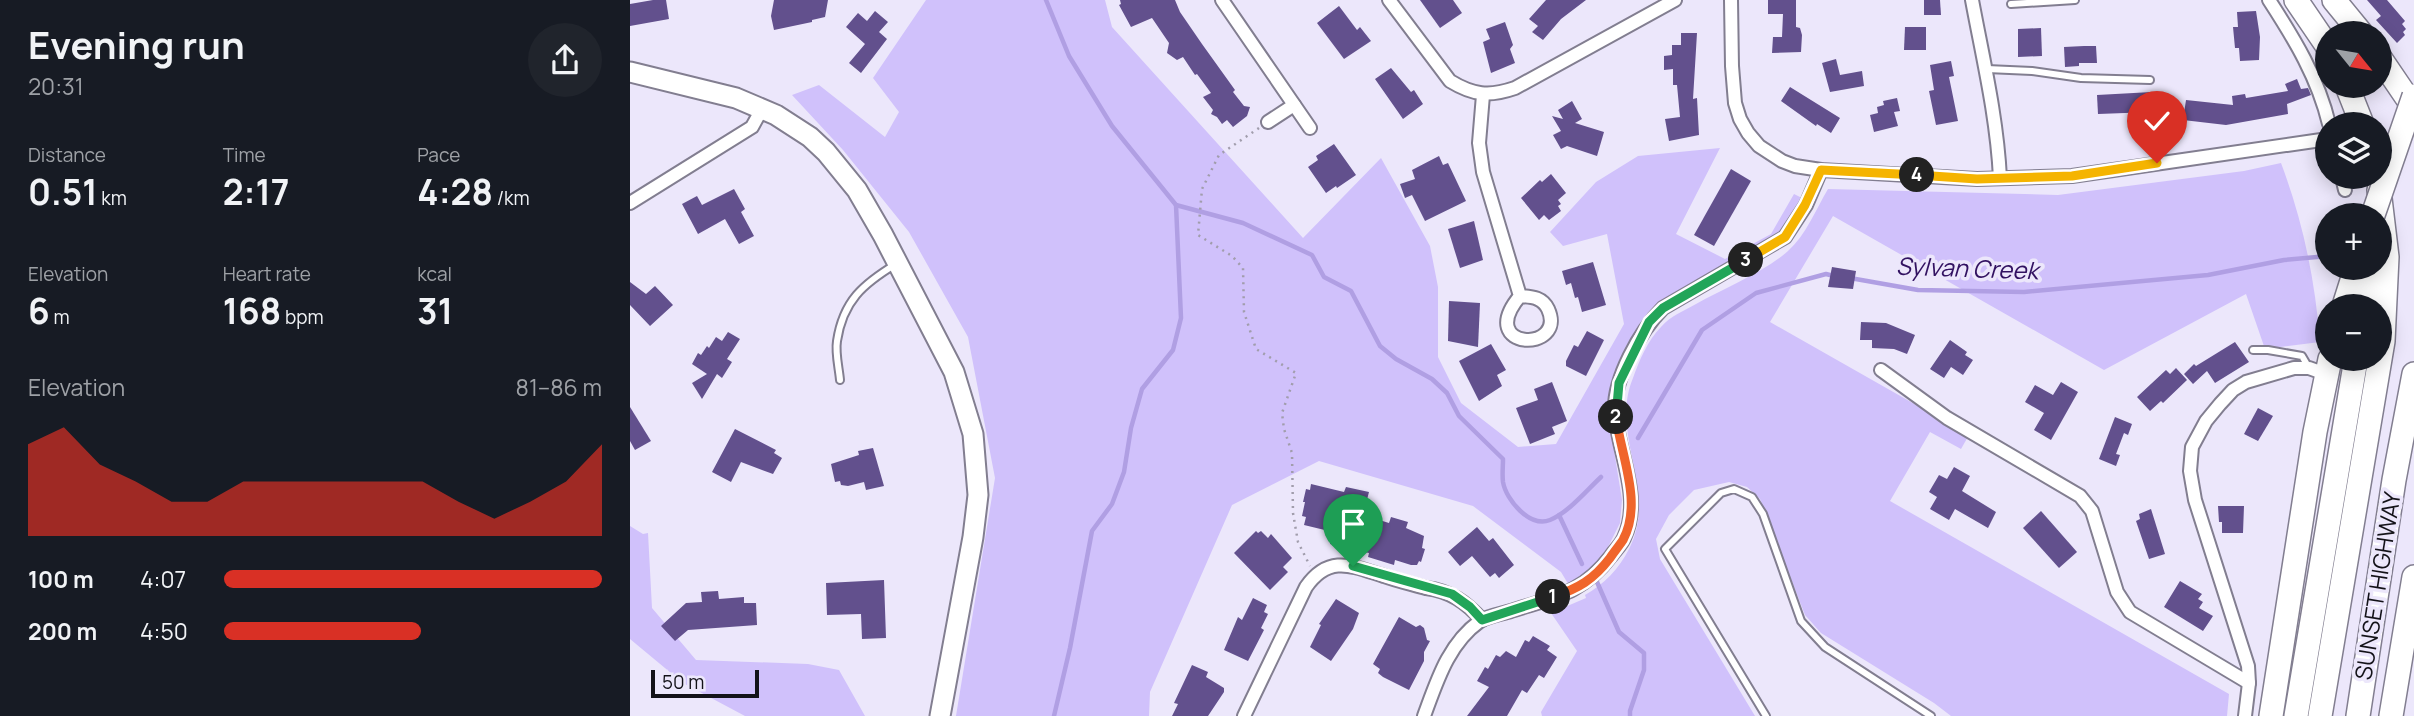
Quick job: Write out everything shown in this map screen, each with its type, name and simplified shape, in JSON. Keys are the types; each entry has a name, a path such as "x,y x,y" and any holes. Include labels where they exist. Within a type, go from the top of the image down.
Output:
{"highway":[{"path":"2297,0 2315,27"},
{"path":"2334,0 2351,21"},
{"path":"2392,76 2414,108"},
{"path":"2375,203 2414,96"},
{"path":"2320,716 2383,341 2386,257 2378,189"},
{"path":"2271,716 2315,432 2328,371"},
{"path":"2296,716 2354,371"},
{"name":"SUNSET HIGHWAY","path":"2358,716 2394,480 2414,374"},
{"name":"SUNSET HIGHWAY","path":"2391,716 2414,577"}],"main road":[{"path":"630,72 718,93 762,109 800,129 834,161 857,190 954,372 969,416 977,464 978,495 974,537 940,716"}],"street":[{"path":"1222,0 1310,128"},
{"path":"1389,0 1450,81 1464,90 1483,95 1514,88 1675,0"},
{"path":"1731,0 1734,90 1740,119 1759,146 1795,166 1821,170 1977,179 2072,176 2315,141"},
{"path":"1972,0 1987,69 1998,141 2000,178"},
{"path":"2269,0 2308,65 2326,112"},
{"path":"1483,95 1479,143 1483,172 1520,296"},
{"path":"1268,122 1294,105"},
{"path":"630,203 752,127 762,109"},
{"path":"1424,716 1443,667 1455,645 1482,620 1583,586 1623,540 1631,517 1630,488 1615,409 1619,383 1639,340 1649,322 1663,308 1785,237 1805,205 1821,170"},
{"path":"2245,716 2249,683 2244,652 2195,500 2190,471 2192,447 2211,414 2233,390 2246,382 2294,368 2309,368 2323,373 2319,390"},
{"path":"1881,370 1947,418 2080,496 2092,511 2117,592 2130,612 2249,683"},
{"path":"1244,716 1306,587 1314,575 1332,566 1353,566 1452,594 1482,620"}],"lane":[{"path":"2011,4 2075,0"},
{"path":"1987,69 2032,71 2081,78 2150,79"},
{"path":"840,380 836,343 849,302 870,280 898,263"},
{"path":"2253,350 2302,356 2309,368"},
{"path":"1766,716 1665,549 1721,493 1734,489 1752,498 1763,514 1801,621 1825,647 1931,716"}],"path":[{"path":"1268,122 1219,155 1202,189 1198,233 1232,256 1243,268 1244,312 1256,349 1296,373 1282,413 1292,453 1293,513 1298,542 1314,575"}],"shaded area":[{"path":"926,0 1105,0 1112,27 1303,238 1381,158 1430,246 1438,287 1438,357 1461,403 1518,447 1556,444 1624,324 1607,234 1563,246 1550,232 1596,182 1638,156 1720,148 1676,234 1725,259 1771,234 1794,194 1802,198 1777,238 1657,306 1636,331 1616,372 1610,395 1609,419 1622,500 1620,523 1603,557 1570,587 1561,572 1473,506 1319,461 1232,505 1150,692 1149,716 956,716 995,478 968,337 909,232 843,150 792,95 819,85 885,137 899,112 873,78"},
{"path":"2281,163 2307,251 2315,296 2315,343 2265,349 2246,294 2104,370 1833,216 1770,322 1969,435 1961,449 1930,432 1890,501 2229,694 2227,716 1951,716 1821,633 1805,615 1760,499 1747,487 1729,482 1694,490 1669,515 1656,539 1660,559 1755,716 1542,716 1541,712 1577,651 1551,613 1586,598 1585,595 1610,575 1629,549 1637,527 1637,484 1626,421 1627,399 1644,351 1656,332 1673,317 1756,273 1788,251 1805,230 1828,189 2058,195 2244,171"},
{"path":"630,526 643,534 648,533 652,608 696,660 808,664 839,670 865,716 745,716 683,683 630,639"}],"building":[{"path":"666,0 669,19 630,26 630,4"},
{"path":"774,0 828,0 825,17 774,30 771,16"},
{"path":"1120,0 1175,0 1180,12 1235,90 1233,92 1244,106 1250,107 1247,116 1233,127 1227,120 1222,124 1211,114 1213,110 1203,97 1211,93 1197,74 1195,75 1183,57 1177,60 1167,53 1169,43 1152,18 1131,27 1119,5"},
{"path":"1420,0 1453,0 1462,13 1440,28"},
{"path":"1546,0 1586,0 1561,19 1543,40 1532,32 1538,26 1529,19"},
{"path":"1768,0 1796,0 1796,27 1800,28 1802,35 1801,52 1772,53 1773,37 1782,37 1783,14 1768,14"},
{"path":"1924,0 1940,0 1941,15 1924,15"},
{"path":"2367,0 2387,0 2405,21 2402,24 2406,29 2403,32 2405,35 2397,43 2392,38 2392,21 2377,21 2381,16"},
{"path":"1339,6 1357,30 1360,27 1371,41 1344,59 1317,23"},
{"path":"875,11 888,22 879,32 887,39 861,73 849,63 865,44 846,27 858,13 867,21"},
{"path":"2256,11 2260,37 2259,60 2240,61 2239,48 2235,48 2233,27 2238,27 2237,12"},
{"path":"1505,22 1513,45 1510,49 1515,63 1491,73 1483,42 1490,39 1486,29"},
{"path":"1905,27 1926,27 1926,50 1904,50"},
{"path":"2041,28 2042,56 2018,57 2018,29"},
{"path":"1681,33 1697,33 1693,99 1697,98 1699,135 1669,141 1665,119 1680,117 1677,85 1673,85 1673,69 1664,70 1664,56 1672,55 1672,45 1681,45"},
{"path":"2096,46 2097,63 2079,63 2079,66 2065,67 2064,47"},
{"path":"1836,59 1840,75 1862,71 1864,86 1830,92 1822,63"},
{"path":"1951,61 1954,76 1949,77 1958,121 1936,125 1929,91 1934,90 1930,65"},
{"path":"1391,68 1411,92 1414,90 1423,104 1403,119 1375,79"},
{"path":"2297,79 2301,89 2308,88 2311,95 2287,104 2288,114 2226,125 2183,120 2186,100 2233,105 2232,96 2245,94 2246,98 2288,91 2285,84"},
{"path":"1790,87 1840,118 1831,133 1817,124 1816,126 1781,101"},
{"path":"2152,92 2152,112 2098,114 2097,95"},
{"path":"1897,98 1900,111 1894,112 1898,126 1874,132 1870,115 1878,113 1877,107 1884,105 1883,101"},
{"path":"1572,101 1582,119 1575,123 1604,132 1597,156 1567,146 1561,149 1553,135 1561,131 1552,116 1563,119 1558,110"},
{"path":"1334,144 1356,175 1326,193 1308,167 1318,160 1316,156"},
{"path":"1439,156 1443,165 1448,163 1466,201 1425,221 1412,195 1405,198 1400,184 1415,179 1412,170"},
{"path":"1731,169 1751,181 1714,246 1694,235"},
{"path":"1551,174 1566,193 1558,200 1561,211 1549,220 1544,215 1539,220 1521,198 1540,180 1542,182"},
{"path":"734,189 745,209 741,212 754,236 739,244 725,219 698,234 682,204 697,196 702,205"},
{"path":"1474,221 1483,260 1460,268 1448,229"},
{"path":"1593,262 1606,305 1582,312 1578,297 1575,298 1571,283 1566,285 1562,271"},
{"path":"1832,267 1856,271 1853,289 1828,287"},
{"path":"630,282 646,294 655,286 673,305 650,326 630,305"},
{"path":"1449,301 1480,303 1478,347 1448,341"},
{"path":"1861,322 1886,323 1915,335 1907,354 1894,349 1872,348 1872,340 1860,340"},
{"path":"1587,331 1604,340 1586,376 1566,366 1566,361 1574,345 1578,347"},
{"path":"728,332 740,339 727,359 732,362 722,378 717,374 702,399 692,383 707,374 692,364 698,353 701,355 707,346 709,348 716,337 722,341"},
{"path":"1950,340 1973,360 1963,375 1951,367 1944,378 1930,369"},
{"path":"2235,342 2249,362 2215,383 2207,371 2193,384 2184,374 2194,364 2196,366"},
{"path":"1491,344 1506,370 1497,375 1502,386 1479,401 1459,361"},
{"path":"2176,368 2187,380 2163,403 2161,401 2150,411 2137,397 2166,370 2170,374"},
{"path":"1552,382 1567,421 1552,427 1555,434 1530,444 1516,408 1538,400 1534,389"},
{"path":"2061,382 2078,392 2051,440 2034,430 2044,413 2025,402 2035,385 2053,395"},
{"path":"630,407 651,441 635,450 630,441"},
{"path":"2258,408 2273,416 2258,441 2244,434"},
{"path":"2115,417 2132,424 2128,435 2124,433 2116,454 2120,455 2116,466 2099,459"},
{"path":"735,429 776,450 774,453 782,458 773,474 741,462 731,482 712,472"},
{"path":"873,448 884,486 866,490 864,482 848,486 841,485 840,481 835,482 831,464 859,455 858,451"},
{"path":"1954,467 1970,476 1962,491 1996,512 1988,528 1955,509 1949,520 1930,509 1937,497 1929,492 1939,475 1947,479"},
{"path":"1311,484 1344,492 1346,487 1369,492 1363,515 1389,523 1391,517 1408,522 1406,528 1424,536 1422,548 1425,549 1421,562 1411,565 1395,560 1394,565 1368,557 1369,553 1330,544 1333,532 1304,525 1306,517 1302,516 1303,502 1306,489 1310,490"},
{"path":"2218,506 2244,506 2243,533 2222,533"},
{"path":"2151,509 2165,554 2149,559 2136,521 2140,519 2139,514"},
{"path":"2041,511 2077,552 2059,568 2023,528"},
{"path":"1477,527 1489,541 1493,538 1514,565 1499,578 1495,573 1490,577 1472,556 1460,566 1448,552"},
{"path":"1256,531 1261,531 1268,538 1271,534 1292,558 1283,567 1288,572 1270,590 1234,553"},
{"path":"884,580 886,638 862,639 861,614 827,615 826,583"},
{"path":"2180,581 2202,594 2198,599 2203,602 2199,608 2213,616 2203,631 2164,607"},
{"path":"718,591 719,599 744,597 744,603 756,603 757,625 688,630 675,641 661,626 686,603 702,602 701,592"},
{"path":"1253,598 1267,605 1264,612 1268,614 1261,628 1264,630 1248,661 1224,650 1238,617 1242,620"},
{"path":"1336,599 1359,613 1353,629 1331,661 1310,647 1321,625 1319,624"},
{"path":"1399,617 1416,627 1420,625 1424,628 1427,640 1430,641 1424,652 1424,661 1409,690 1383,677 1378,673 1380,669 1373,664"},
{"path":"1533,636 1550,646 1547,650 1557,657 1544,678 1539,675 1527,693 1522,690 1507,716 1467,716 1489,687 1477,681 1485,667 1488,669 1496,655 1500,657 1506,651 1516,657 1525,640 1529,642"},
{"path":"1192,665 1208,672 1206,677 1224,688 1224,692 1208,716 1172,716 1178,704 1174,703"}],"waterway":[{"name":"Sylvan Creek","path":"1046,0 1069,56 1112,126 1176,205 1243,223 1312,255 1324,277 1351,291 1380,346 1396,359 1432,379 1447,393 1459,416 1503,459 1505,489 1520,511 1535,520 1550,520 1571,507 1601,477"},
{"path":"1054,716 1092,531 1112,504 1124,472 1131,428 1142,389 1173,350 1181,318 1176,205"},
{"name":"Sylvan Creek","path":"1850,278 1918,290 2024,292 2208,275 2284,260 2315,257"},
{"name":"Sylvan Creek","path":"1638,438 1702,330 1756,293 1826,274 1834,276"},
{"path":"1559,515 1582,564"},
{"path":"1597,582 1619,632 1644,653 1644,670 1630,716"}],"route":[{"path":"1353,566 1452,594 1482,620 1583,586 1623,540 1631,517 1630,488 1615,409 1619,383 1649,322 1663,308 1785,237 1805,205 1821,170 1977,179 2072,176 2157,163"}]}
